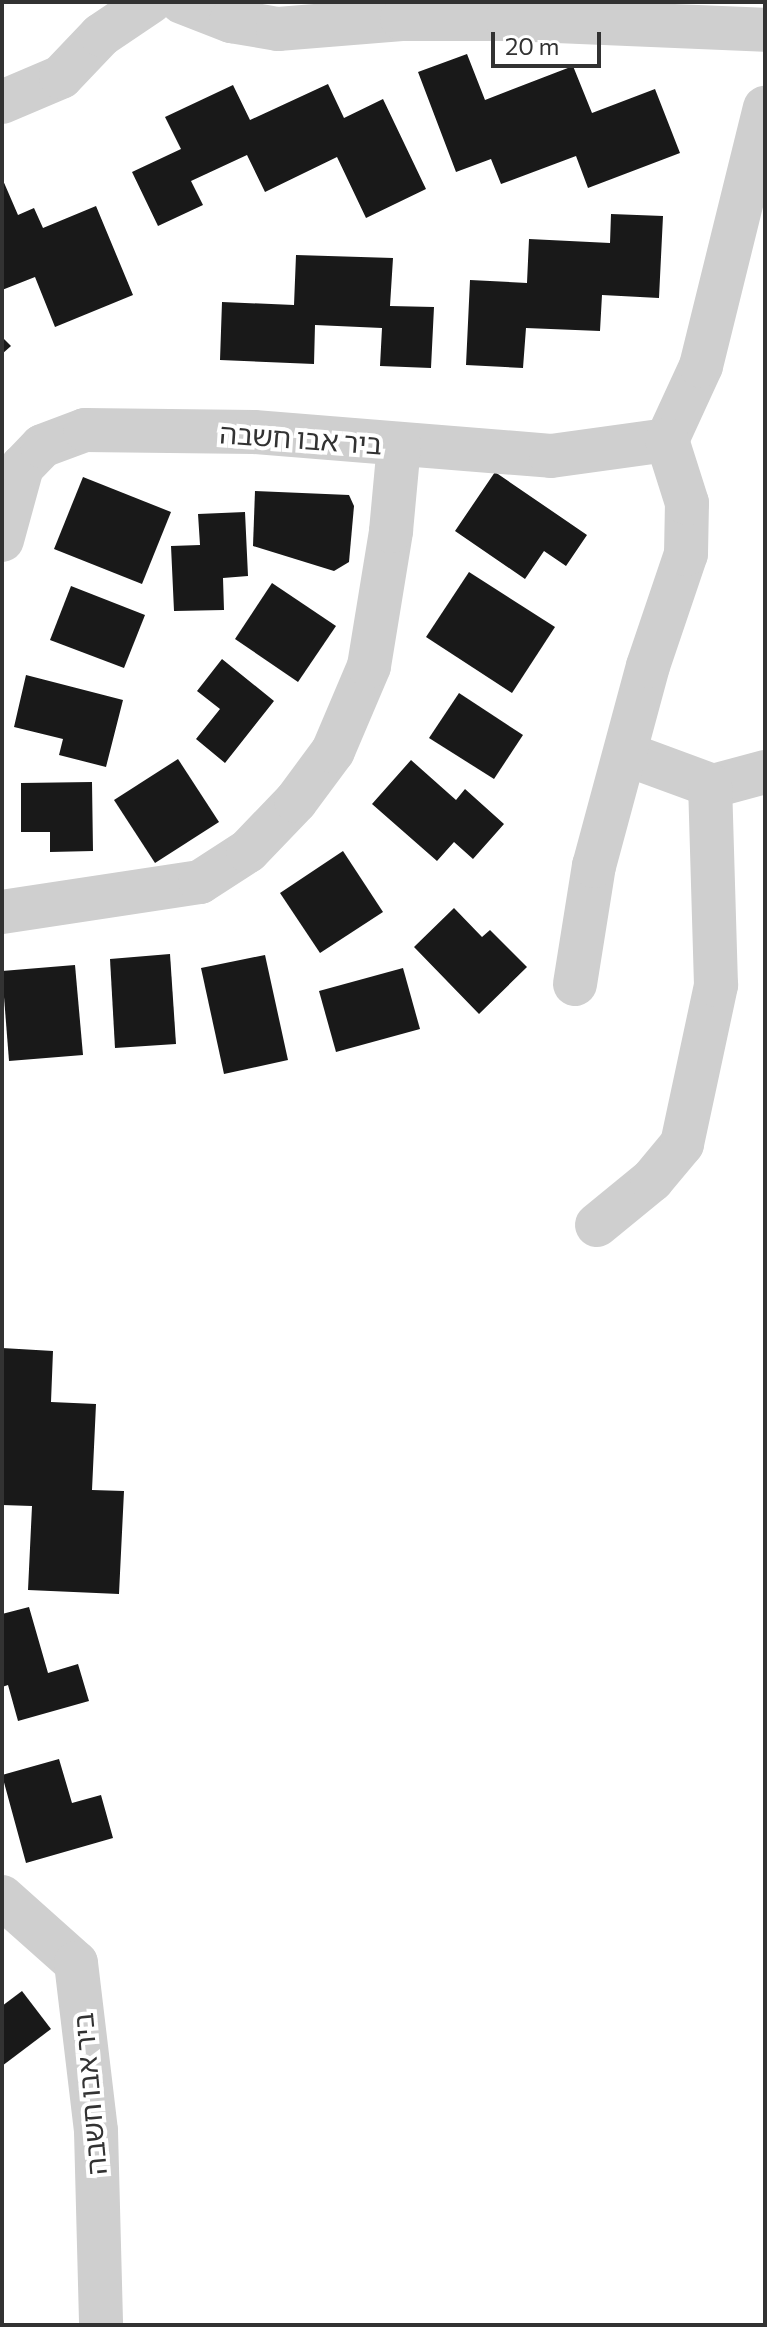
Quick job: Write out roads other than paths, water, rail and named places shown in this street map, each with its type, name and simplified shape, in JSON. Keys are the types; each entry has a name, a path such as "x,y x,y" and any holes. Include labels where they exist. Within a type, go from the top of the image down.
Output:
{"street":[{"path":"2,102 61,77 101,35 150,2"},
{"path":"182,2 231,21 278,29 402,19 507,19 765,30"},
{"path":"575,984 594,866 686,554 687,503 667,440 701,366 765,108"},
{"name":"ביר אבו חשבה","path":"2,540 22,467 42,446 85,430 254,432 551,456 667,440"},
{"path":"2,912 200,882 248,851 296,801 333,751 369,666 391,531 399,444"},
{"path":"626,754 710,785 765,772"},
{"path":"597,1225 652,1180 682,1144 716,985 710,785"},
{"name":"ביר אבו חשבה","path":"2,1897 76,1963 96,2131 101,2325"}]}
